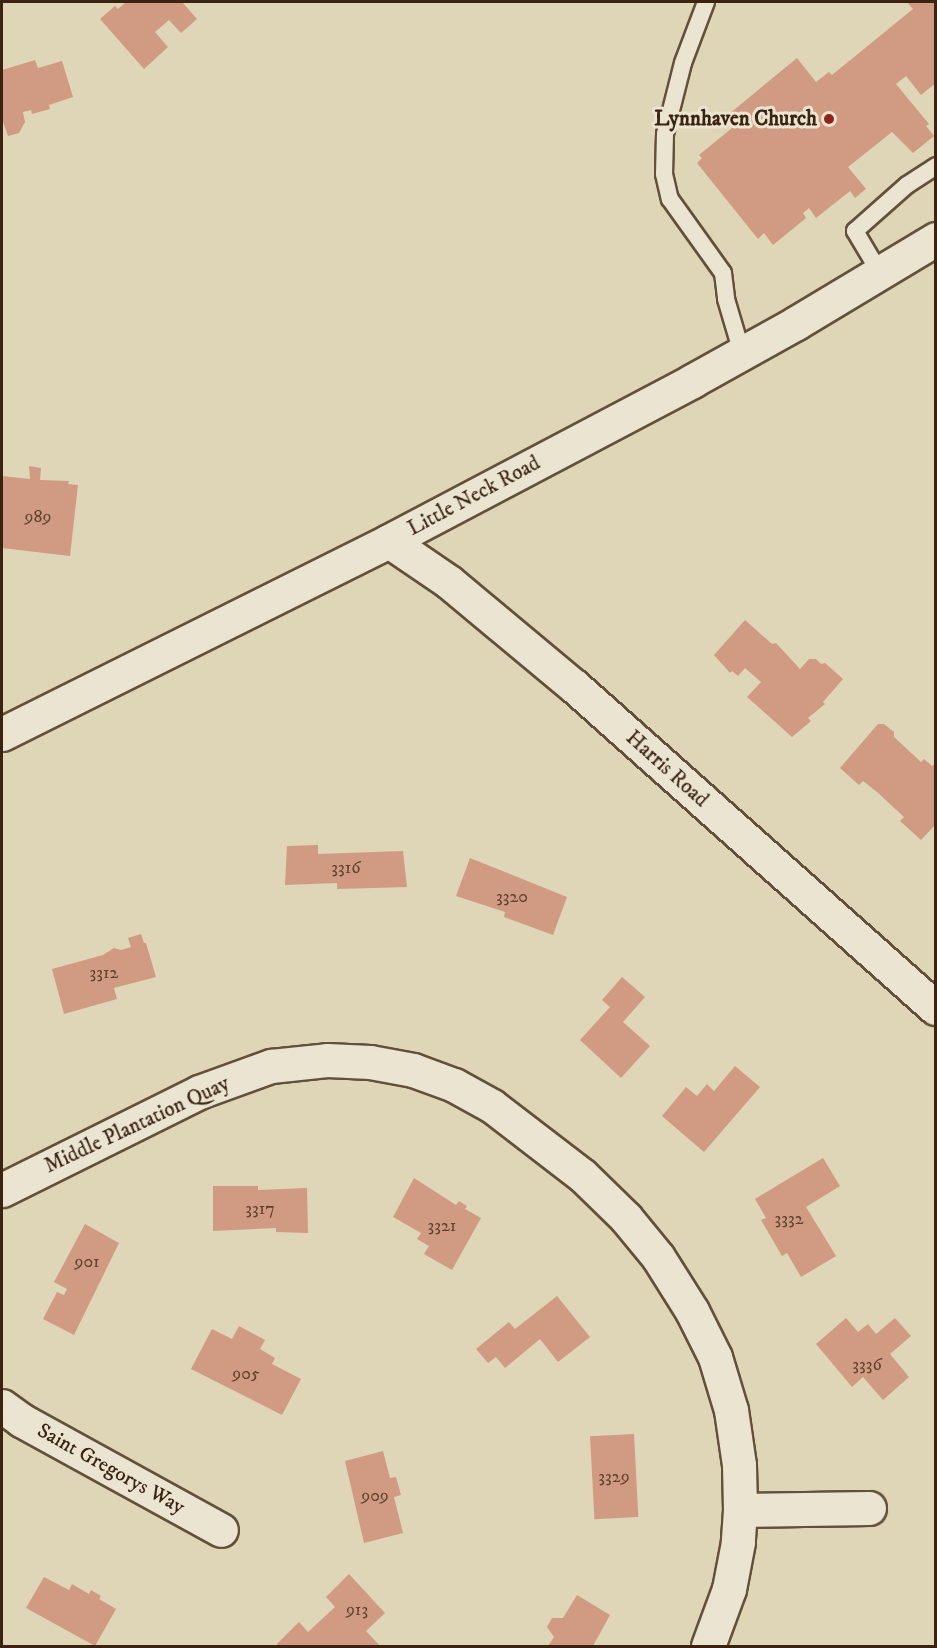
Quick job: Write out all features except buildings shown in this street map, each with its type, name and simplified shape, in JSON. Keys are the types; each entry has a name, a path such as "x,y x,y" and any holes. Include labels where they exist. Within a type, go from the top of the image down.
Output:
{"street":[{"name":"Little Neck Road","path":"2,734 389,541 742,354 936,239"},
{"name":"Harris Road","path":"389,541 449,582 574,686 936,1008"},
{"name":"Middle Plantation Quay","path":"2,1190 199,1092 271,1066 327,1060 370,1062 413,1070 454,1085 492,1106 582,1175 626,1218 658,1257 693,1311 716,1357 731,1410 739,1465 740,1510 738,1542 729,1589 708,1647"},
{"name":"Saint Gregorys Way","path":"2,1406 21,1420 221,1530"},
{"path":"740,1510 869,1508"}],"lane":[{"path":"706,2 682,63 665,134 664,174 670,199 723,273 726,299 742,354"},
{"path":"880,273 855,231 907,184 936,166"}],"place":[{"name":"Lynnhaven Church","path":"829,119"}]}
